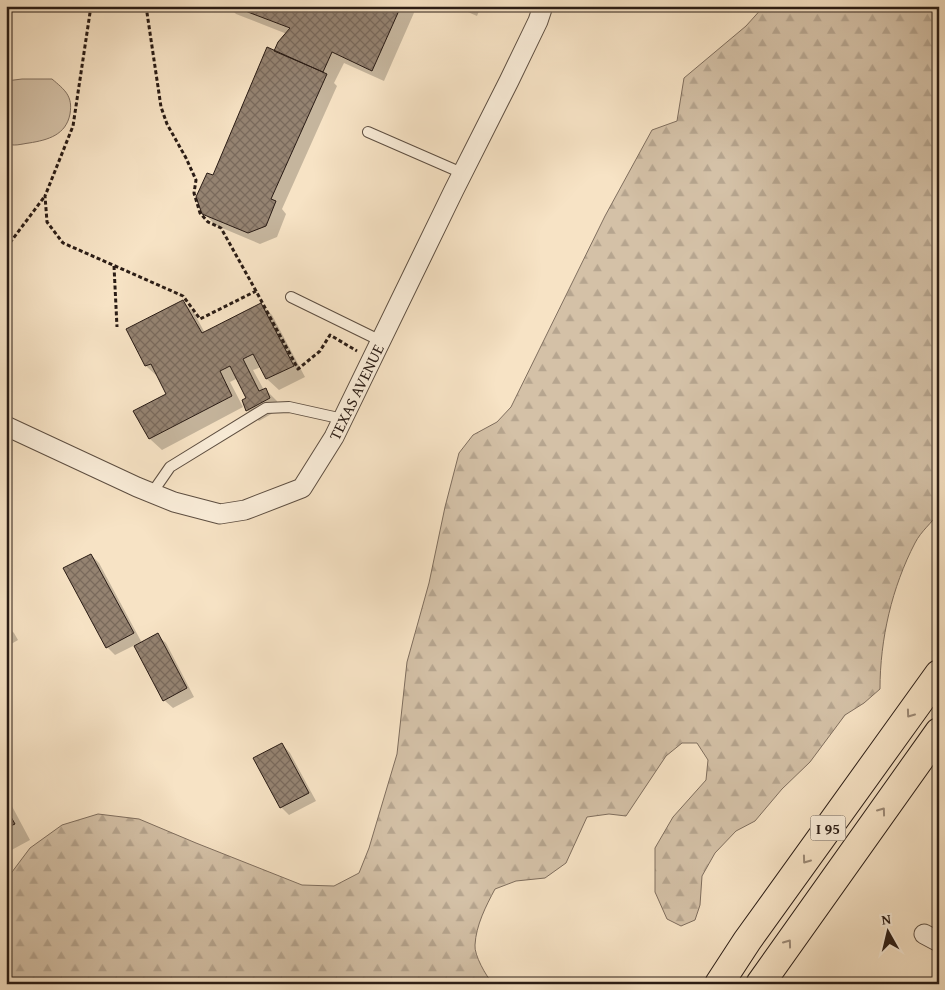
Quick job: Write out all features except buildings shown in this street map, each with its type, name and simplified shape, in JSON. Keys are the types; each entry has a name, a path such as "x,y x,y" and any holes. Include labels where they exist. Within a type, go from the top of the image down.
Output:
{"highway":[{"name":"I 95","path":"719,984 759,925 939,674"},
{"name":"I 95","path":"760,984 939,732"}],"street":[{"name":"TEXAS AVENUE","path":"6,426 152,493 174,502 220,514 245,510 302,488 343,419 521,55 543,6"}],"lane":[{"path":"368,132 462,174"},
{"path":"291,297 381,341"},
{"path":"152,493 170,466 266,408 289,407 343,419"}],"path":[{"path":"6,248 45,196 73,126 90,6"},
{"path":"146,6 161,107 166,124 186,158 196,180 194,193 200,213 208,222 221,228 298,369 320,352 330,335 361,354"},
{"path":"45,196 47,222 63,243 183,296 200,319 256,291"},
{"path":"114,266 117,327"}],"green space":[{"path":"764,6 939,6 939,512 915,543 894,595 882,651 880,689 864,703 845,715 810,762 782,789 755,821 736,831 715,853 702,876 700,905 695,920 681,926 667,919 655,892 655,848 673,817 706,780 708,760 697,743 682,743 666,756 626,816 609,814 587,817 566,863 545,878 516,881 495,889 479,923 475,945 476,954 481,965 493,984 6,984 6,880 30,848 62,825 98,814 139,819 302,885 334,886 359,873 369,848 397,754 407,662 429,583 459,453 473,435 497,422 511,407 605,216 652,130 677,121 684,78 746,26"},
{"path":"52,79 67,94 71,108 70,114 65,127 55,135 36,142 11,145 6,143 6,81"}]}
